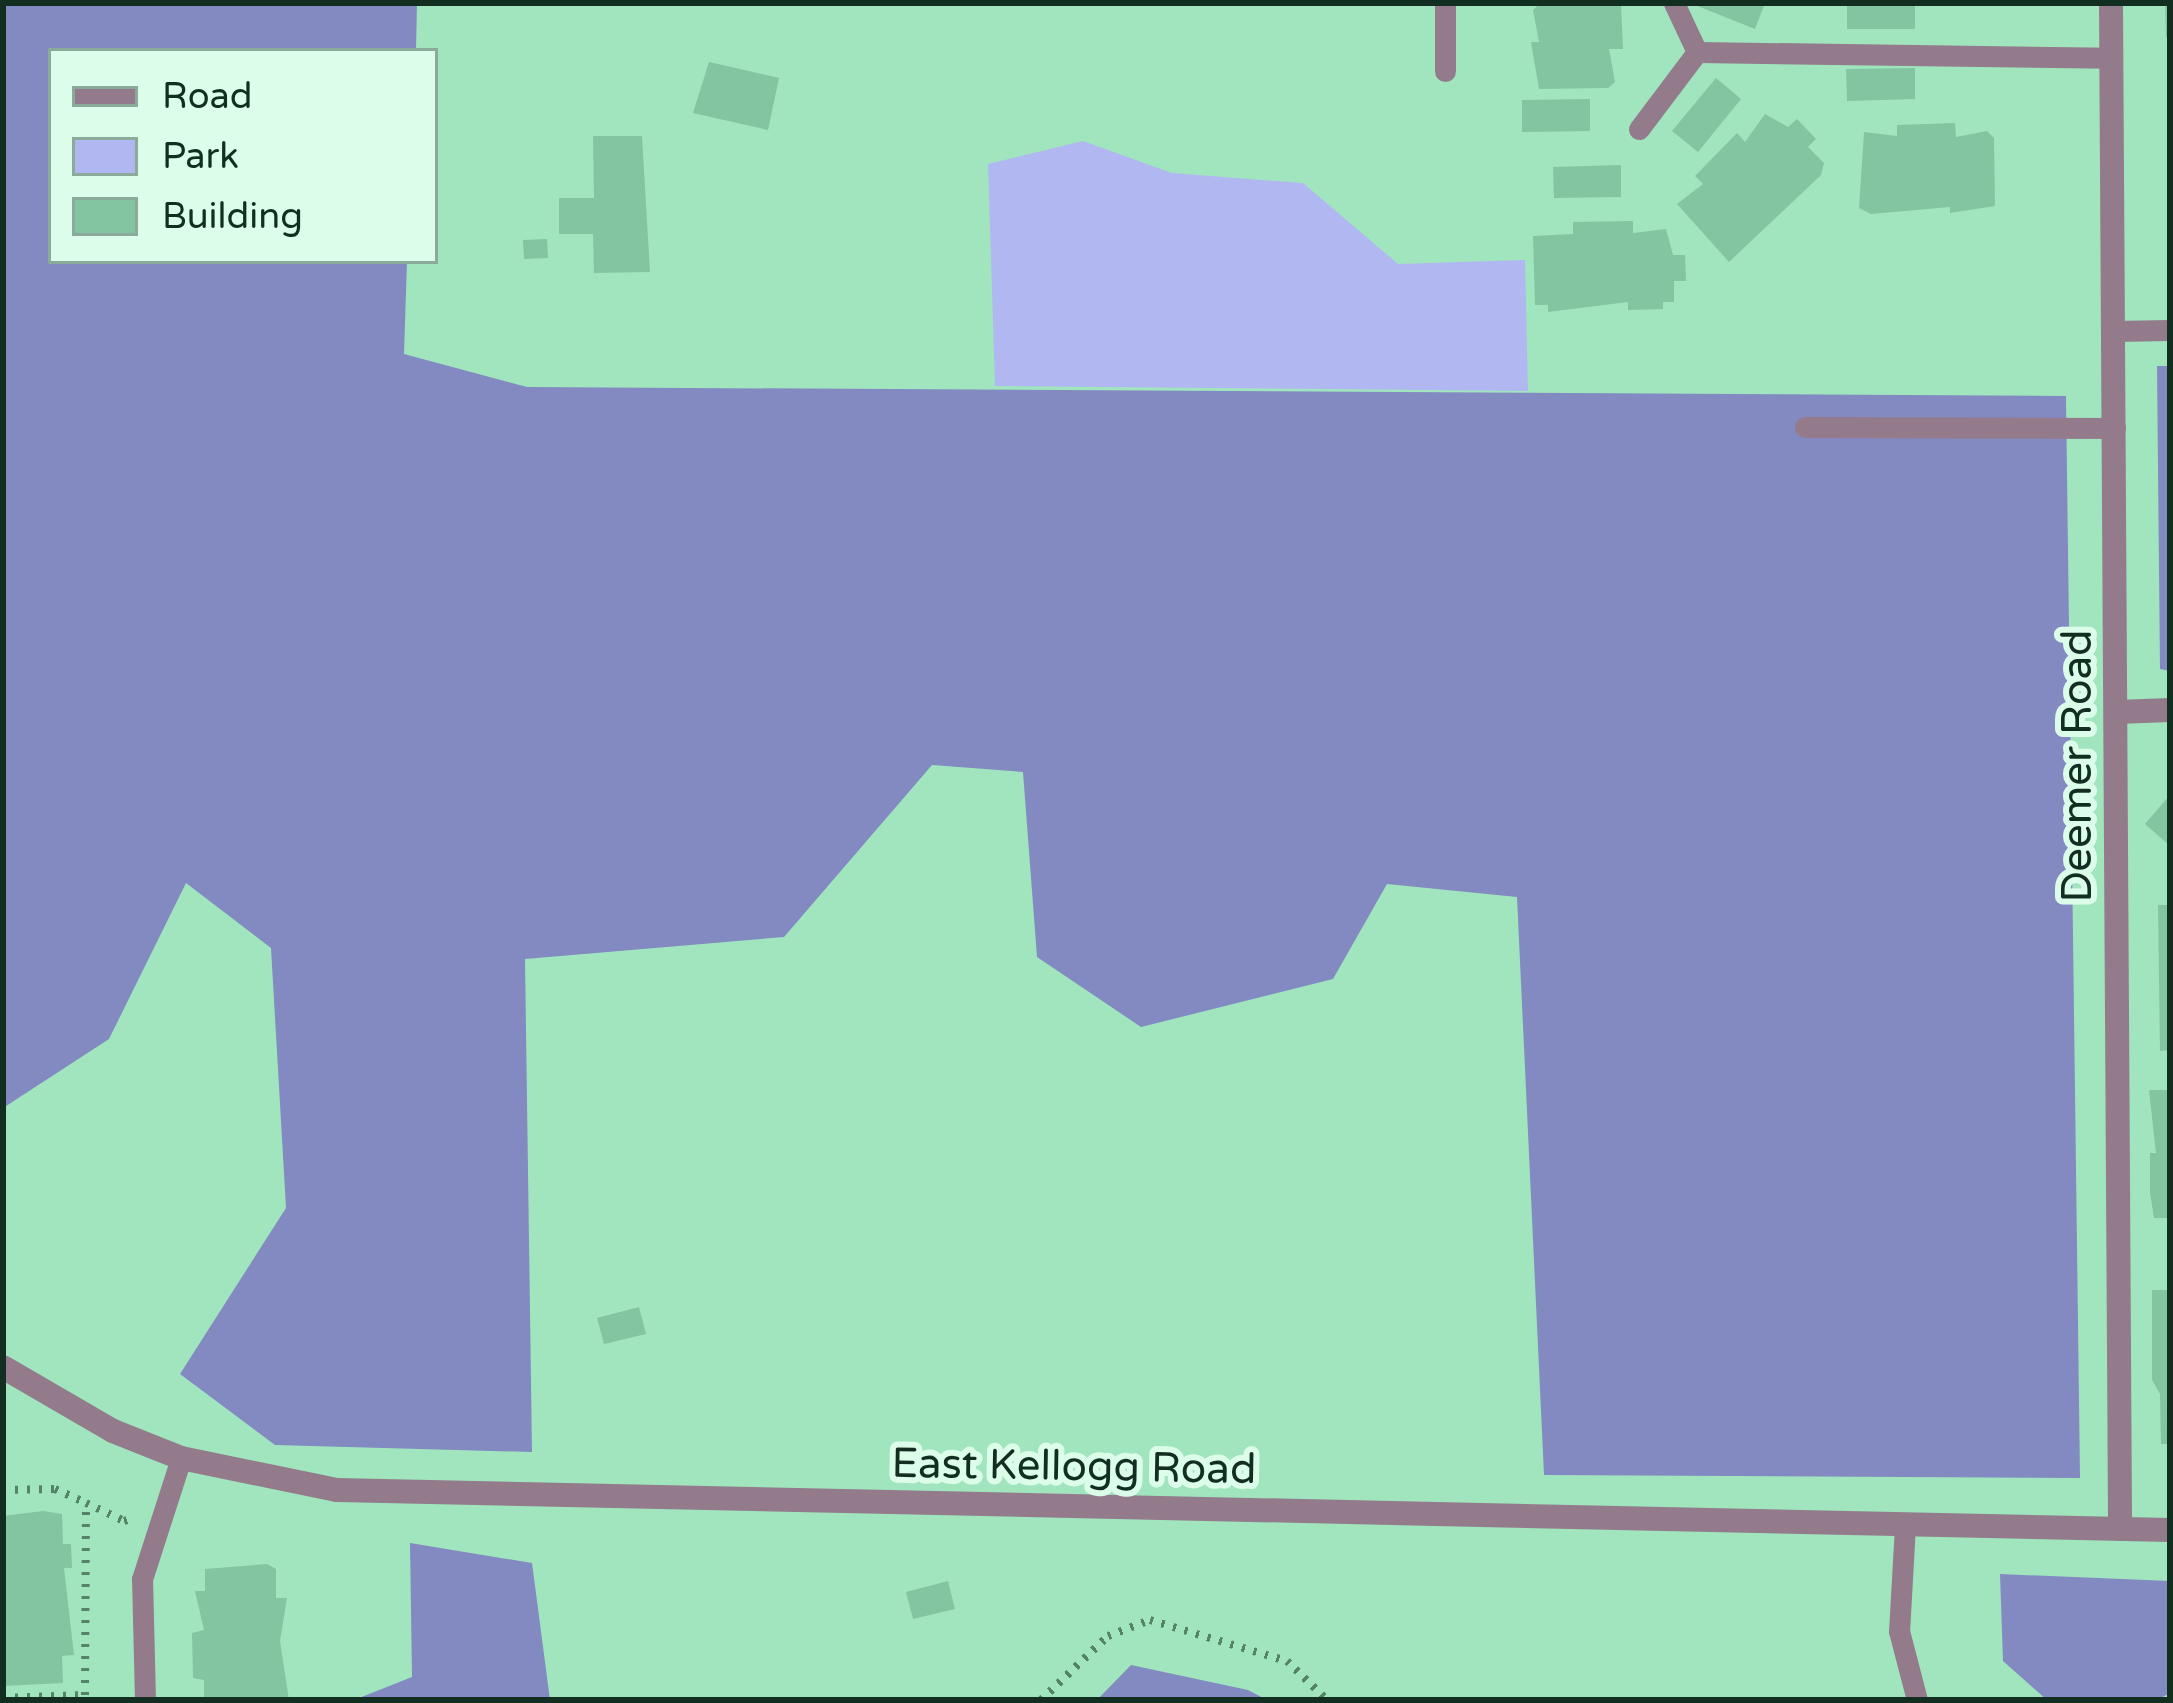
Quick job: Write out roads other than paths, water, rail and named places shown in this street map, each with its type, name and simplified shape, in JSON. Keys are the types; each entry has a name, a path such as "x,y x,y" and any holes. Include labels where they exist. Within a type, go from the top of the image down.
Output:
{"street":[{"name":"Deemer Road","path":"2111,3 2120,1529"},
{"path":"2117,712 2170,710"},
{"name":"East Kellogg Road","path":"3,1367 113,1431 181,1459 337,1490 2170,1530"}],"lane":[{"path":"1444,3 1445,71"},
{"path":"1674,3 1697,52"},
{"path":"1697,52 2111,58"},
{"path":"1639,129 1697,52"},
{"path":"2114,331 2170,331"},
{"path":"1805,427 2115,428"},
{"path":"145,1700 142,1580 181,1459"},
{"path":"1905,1525 1899,1631 1917,1700"}]}
